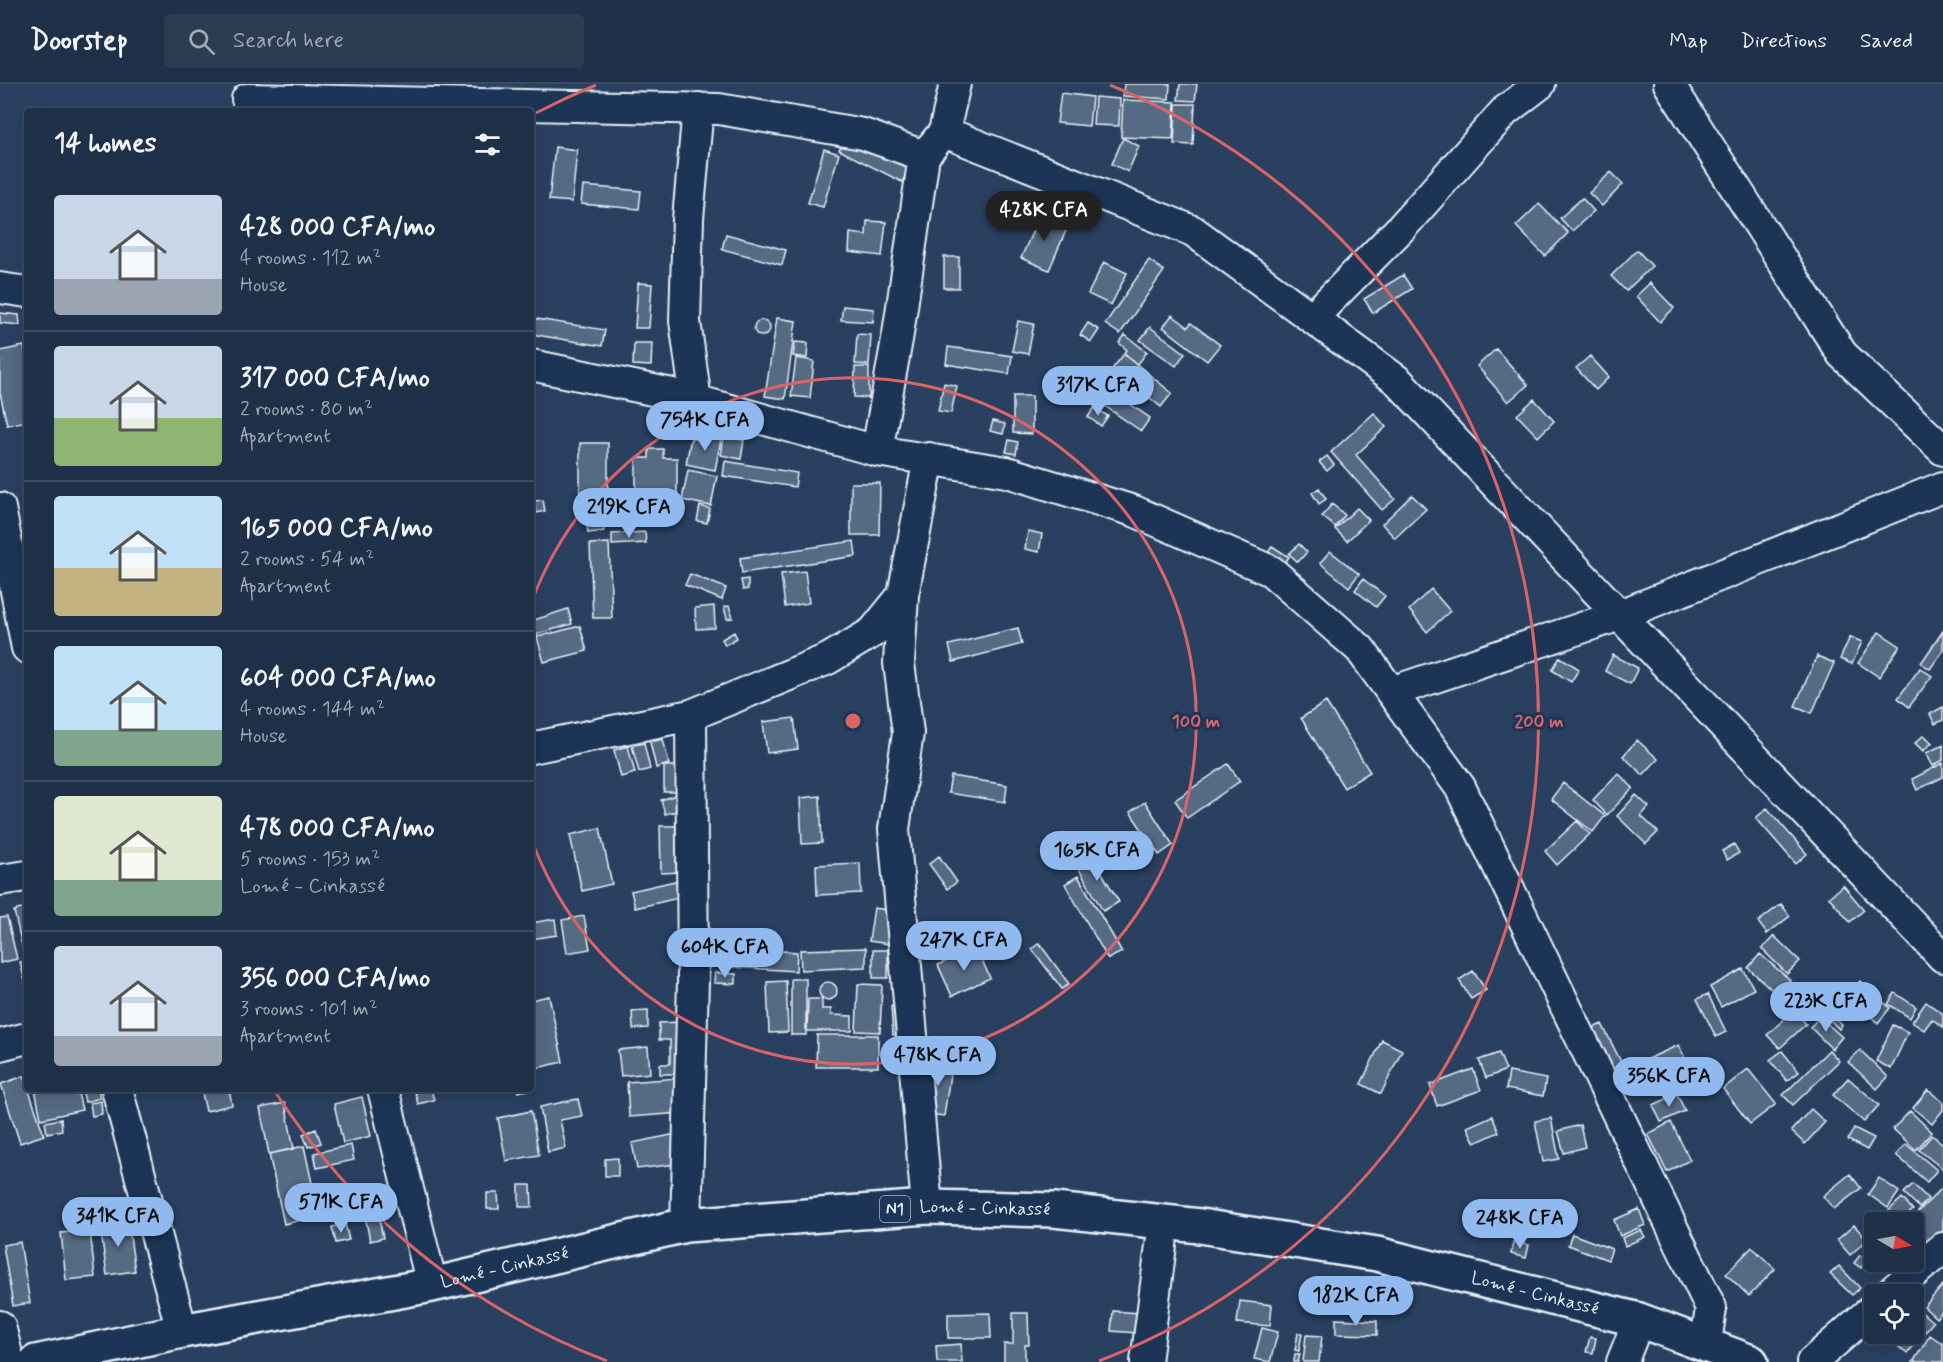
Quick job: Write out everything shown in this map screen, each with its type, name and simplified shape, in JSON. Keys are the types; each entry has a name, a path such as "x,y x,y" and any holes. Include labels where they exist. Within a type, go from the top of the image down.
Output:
{"highway":[{"name":"Lomé - Cinkassé","path":"36,1362 182,1331 432,1285 686,1225 927,1207 1054,1210 1164,1222 1377,1254 1639,1320 1707,1343 1751,1362"}],"street":[{"path":"877,451 898,333 924,156 944,132 955,84"},
{"path":"1312,318 1403,226 1505,111 1540,84"},
{"path":"1669,84 1842,354 1943,450"},
{"path":"247,98 719,109 863,134 924,156"},
{"path":"696,401 685,321 688,219 698,108"},
{"path":"944,132 1193,231 1398,381 1943,957"},
{"path":"0,288 24,292"},
{"path":"534,366 696,401 877,451 1007,472 1134,511 1271,571 1360,649 1460,788 1712,1308 1707,1343"},
{"path":"927,1207 894,829 908,733 899,663 903,595 929,458"},
{"path":"1391,692 1620,615 1943,487"},
{"path":"0,508 24,632"},
{"path":"534,745 691,715 828,659 873,632 903,595"},
{"path":"686,1225 693,981 691,715"},
{"path":"0,880 24,876"},
{"path":"0,1045 24,1039"},
{"path":"118,1092 182,1331"},
{"path":"384,1092 432,1285"},
{"path":"1146,1362 1164,1222"},
{"path":"1901,1284 1943,1248"},
{"path":"1812,1362 1864,1317"},
{"path":"1622,1362 1639,1320"},
{"path":"0,1326 9,1362"}],"building":[{"path":"1124,84 1170,84 1169,99 1123,96"},
{"path":"1180,84 1197,84 1195,101 1178,100"},
{"path":"1061,93 1092,97 1089,126 1057,123"},
{"path":"1095,97 1120,99 1119,126 1093,125"},
{"path":"1123,100 1175,102 1173,139 1121,137"},
{"path":"1176,104 1195,104 1193,145 1174,144"},
{"path":"847,134 910,166 902,182 839,150"},
{"path":"1123,138 1139,146 1128,172 1112,164"},
{"path":"555,147 577,150 572,202 549,200"},
{"path":"824,149 839,154 823,207 808,203"},
{"path":"1611,172 1623,184 1602,206 1589,193"},
{"path":"583,186 641,191 639,209 581,204"},
{"path":"1582,198 1594,211 1572,231 1560,218"},
{"path":"1539,204 1568,233 1545,256 1516,226"},
{"path":"1040,214 1068,226 1049,270 1021,258"},
{"path":"867,221 886,222 882,256 849,252 850,233 866,235"},
{"path":"726,234 786,250 782,265 722,249"},
{"path":"1637,250 1652,266 1626,291 1611,276"},
{"path":"944,257 959,257 959,288 944,288"},
{"path":"1149,260 1164,271 1120,334 1105,324"},
{"path":"1104,262 1127,273 1111,305 1088,294"},
{"path":"1403,275 1412,289 1373,313 1364,299"},
{"path":"638,283 652,284 649,328 635,328"},
{"path":"1650,283 1674,308 1660,322 1636,296"},
{"path":"843,306 874,309 873,322 841,320"},
{"path":"0,313 19,315 20,325 0,323"},
{"path":"1172,315 1188,327 1191,323 1220,345 1207,361 1163,327"},
{"path":"534,318 605,330 602,346 534,335"},
{"path":"777,318 796,321 785,399 765,396"},
{"path":"759,320 765,320 770,328 768,334 759,336 754,331 754,325"},
{"path":"1018,321 1034,324 1028,354 1012,351"},
{"path":"1088,323 1099,330 1091,342 1080,335"},
{"path":"1150,327 1185,353 1176,366 1140,340"},
{"path":"857,334 871,335 869,365 855,364"},
{"path":"1125,335 1147,352 1138,364 1124,353 1127,350 1119,343"},
{"path":"795,342 808,343 807,358 793,356"},
{"path":"634,343 652,343 651,366 633,365"},
{"path":"24,346 24,422 7,425 0,393 0,351"},
{"path":"948,347 1012,356 1009,374 946,364"},
{"path":"1496,349 1528,385 1508,402 1477,366"},
{"path":"1124,354 1172,393 1161,407 1113,368"},
{"path":"1590,356 1609,377 1596,390 1576,368"},
{"path":"796,358 814,361 810,398 791,396"},
{"path":"855,367 869,367 869,398 854,397"},
{"path":"944,383 957,386 951,413 938,411"},
{"path":"1111,391 1150,418 1141,431 1102,404"},
{"path":"1013,396 1032,396 1032,434 1013,433"},
{"path":"1534,399 1554,421 1538,437 1517,415"},
{"path":"1094,408 1108,416 1101,426 1088,417"},
{"path":"1374,413 1386,427 1356,455 1395,499 1382,510 1331,452"},
{"path":"993,421 1005,424 1003,434 990,431"},
{"path":"707,432 722,435 715,470 686,464 691,438 705,441"},
{"path":"724,437 744,440 741,459 721,455"},
{"path":"1009,440 1018,442 1016,454 1006,452"},
{"path":"580,443 608,443 608,504 580,504"},
{"path":"649,449 663,449 663,458 677,458 677,495 636,496 636,458 649,458"},
{"path":"1327,456 1334,465 1327,471 1319,462"},
{"path":"725,461 797,473 795,487 723,476"},
{"path":"688,470 717,476 711,506 682,500"},
{"path":"851,483 880,483 879,535 851,535"},
{"path":"1319,488 1326,499 1319,504 1312,493"},
{"path":"1412,495 1426,509 1395,538 1382,524"},
{"path":"543,500 545,511 536,513 534,501"},
{"path":"1332,504 1345,515 1335,527 1322,516"},
{"path":"700,506 710,509 707,523 697,521"},
{"path":"1357,508 1369,520 1347,541 1335,529"},
{"path":"602,515 604,531 588,533 586,517"},
{"path":"1028,531 1042,534 1039,552 1025,549"},
{"path":"645,532 646,543 612,545 612,534"},
{"path":"854,541 856,556 742,573 740,558"},
{"path":"609,543 612,618 593,618 590,544"},
{"path":"1299,544 1307,552 1298,562 1289,554"},
{"path":"1272,546 1289,557 1283,565 1267,555"},
{"path":"1330,551 1359,574 1349,587 1320,563"},
{"path":"805,571 809,603 785,607 781,574"},
{"path":"690,574 726,588 722,600 685,585"},
{"path":"748,579 748,589 743,590 741,580"},
{"path":"1363,579 1385,596 1376,607 1355,590"},
{"path":"1431,589 1450,611 1427,632 1409,610"},
{"path":"714,606 715,628 696,629 695,608"},
{"path":"729,606 733,618 727,619 724,607"},
{"path":"568,609 572,624 534,635 534,620"},
{"path":"580,626 587,651 544,662 537,637"},
{"path":"1018,628 1022,644 953,662 949,645"},
{"path":"1943,631 1943,651 1930,669 1921,663"},
{"path":"734,632 737,638 725,645 722,639"},
{"path":"1879,632 1900,646 1879,677 1858,663"},
{"path":"1850,637 1862,642 1852,664 1840,659"},
{"path":"1613,655 1638,668 1630,684 1605,671"},
{"path":"1817,656 1834,663 1812,713 1795,706"},
{"path":"1560,657 1579,669 1571,682 1552,670"},
{"path":"1920,668 1932,676 1909,707 1898,698"},
{"path":"1326,702 1370,772 1344,788 1301,718"},
{"path":"1943,707 1943,720 1935,724 1930,714"},
{"path":"794,718 798,749 767,753 763,722"},
{"path":"1924,735 1932,743 1923,751 1915,743"},
{"path":"663,739 669,764 656,768 650,742"},
{"path":"1637,740 1658,759 1643,775 1623,756"},
{"path":"644,743 650,769 639,772 632,746"},
{"path":"1943,745 1943,760 1933,766 1926,753"},
{"path":"628,746 635,773 621,777 614,750"},
{"path":"1943,763 1943,777 1917,790 1912,779"},
{"path":"1228,764 1240,781 1187,818 1175,800"},
{"path":"664,766 676,766 676,792 664,792"},
{"path":"1618,773 1633,788 1607,815 1593,800"},
{"path":"951,776 1007,785 1005,802 948,793"},
{"path":"1563,783 1605,816 1593,832 1551,799"},
{"path":"679,794 683,809 665,814 661,800"},
{"path":"1636,795 1649,807 1641,816 1658,832 1646,844 1617,816"},
{"path":"820,796 822,843 802,844 800,798"},
{"path":"1145,802 1173,845 1159,855 1130,812"},
{"path":"1767,808 1807,854 1796,864 1756,818"},
{"path":"1577,821 1590,834 1557,865 1545,851"},
{"path":"660,826 681,826 682,872 661,873"},
{"path":"600,828 612,884 582,891 570,835"},
{"path":"1734,844 1739,853 1727,860 1722,851"},
{"path":"1091,854 1119,902 1103,911 1075,862"},
{"path":"939,856 957,882 947,889 929,864"},
{"path":"860,863 861,893 817,895 816,865"},
{"path":"1078,876 1122,952 1108,959 1065,884"},
{"path":"684,879 687,896 635,908 631,891"},
{"path":"1843,885 1864,910 1850,922 1829,897"},
{"path":"1781,904 1790,916 1767,934 1758,922"},
{"path":"24,908 24,955 14,911"},
{"path":"874,908 894,911 889,944 869,941"},
{"path":"584,916 590,949 567,953 562,920"},
{"path":"7,917 17,959 0,963 0,918"},
{"path":"555,919 557,935 534,939 534,922"},
{"path":"1774,936 1800,961 1787,974 1762,949"},
{"path":"1039,943 1069,984 1062,989 1032,949"},
{"path":"718,947 797,952 796,971 717,966"},
{"path":"976,947 990,978 952,996 938,965"},
{"path":"866,948 866,967 801,970 800,950"},
{"path":"873,950 888,950 888,978 873,978"},
{"path":"1760,954 1790,980 1778,995 1748,968"},
{"path":"24,961 24,977 20,962"},
{"path":"1743,969 1754,989 1721,1007 1710,987"},
{"path":"1473,971 1486,990 1471,999 1459,980"},
{"path":"715,973 736,974 736,984 714,983"},
{"path":"791,979 806,979 806,1035 791,1035"},
{"path":"786,981 788,1032 769,1033 767,982"},
{"path":"1860,981 1890,1008 1878,1023 1847,995"},
{"path":"824,982 832,982 837,987 835,998 824,1000 819,995 819,987"},
{"path":"858,984 882,985 880,1032 856,1031"},
{"path":"1895,993 1916,1007 1910,1018 1888,1004"},
{"path":"1708,994 1726,1032 1716,1037 1697,999"},
{"path":"549,996 563,1062 534,1069 534,999"},
{"path":"808,999 822,999 822,1009 831,1009 831,1015 852,1016 852,1031 807,1031"},
{"path":"1926,1002 1943,1014 1943,1027 1932,1019 1924,1030 1912,1022"},
{"path":"891,1006 904,1006 906,1034 893,1035"},
{"path":"1826,1009 1842,1025 1839,1029 1822,1012"},
{"path":"648,1010 648,1028 633,1029 632,1011"},
{"path":"1794,1010 1806,1024 1780,1048 1767,1035"},
{"path":"1820,1017 1842,1037 1832,1049 1810,1027"},
{"path":"682,1022 683,1074 660,1074 660,1064 670,1064 670,1040 659,1040 659,1023"},
{"path":"1602,1024 1624,1068 1608,1076 1586,1031"},
{"path":"1893,1025 1908,1032 1891,1069 1876,1061"},
{"path":"817,1035 878,1035 878,1067 816,1067"},
{"path":"936,1037 966,1043 963,1059 934,1053"},
{"path":"1382,1040 1402,1050 1381,1094 1361,1084"},
{"path":"1679,1045 1694,1079 1658,1095 1643,1061"},
{"path":"648,1047 650,1073 621,1076 618,1050"},
{"path":"1829,1050 1839,1061 1793,1105 1783,1095"},
{"path":"1860,1050 1888,1077 1877,1089 1848,1062"},
{"path":"1782,1051 1799,1072 1787,1081 1770,1060"},
{"path":"1499,1053 1506,1070 1486,1078 1479,1060"},
{"path":"931,1058 952,1061 944,1116 923,1113"},
{"path":"1473,1069 1481,1090 1437,1106 1430,1085"},
{"path":"1748,1069 1776,1104 1750,1124 1723,1089"},
{"path":"1509,1072 1546,1079 1543,1096 1506,1089"},
{"path":"24,1076 24,1092 29,1092 44,1135 20,1143 1,1084"},
{"path":"679,1078 682,1113 629,1117 627,1082"},
{"path":"1848,1078 1879,1105 1864,1122 1833,1095"},
{"path":"1928,1090 1943,1102 1943,1110 1932,1124 1913,1108"},
{"path":"36,1092 78,1092 82,1110 41,1119"},
{"path":"83,1092 99,1092 100,1098 85,1102"},
{"path":"202,1092 230,1092 232,1105 206,1111"},
{"path":"415,1092 432,1092 434,1100 418,1104"},
{"path":"1677,1094 1685,1111 1661,1122 1653,1105"},
{"path":"362,1097 371,1136 343,1143 334,1104"},
{"path":"578,1099 582,1116 560,1120 566,1148 548,1152 540,1107"},
{"path":"101,1101 102,1114 92,1116 90,1103"},
{"path":"285,1103 294,1149 269,1154 260,1108"},
{"path":"1811,1109 1825,1122 1805,1144 1791,1131"},
{"path":"531,1111 539,1155 506,1161 498,1118"},
{"path":"1910,1111 1932,1132 1916,1150 1893,1129"},
{"path":"1492,1116 1499,1132 1475,1143 1467,1127"},
{"path":"1551,1118 1559,1159 1543,1162 1535,1121"},
{"path":"61,1119 62,1130 47,1133 45,1122"},
{"path":"1671,1122 1690,1160 1667,1172 1648,1134"},
{"path":"1580,1125 1585,1147 1564,1153 1558,1131"},
{"path":"1854,1128 1874,1138 1867,1150 1848,1140"},
{"path":"316,1129 321,1143 308,1147 303,1134"},
{"path":"686,1132 684,1163 637,1169 632,1143"},
{"path":"1932,1135 1943,1144 1943,1169 1919,1150"},
{"path":"1906,1144 1937,1170 1927,1182 1896,1155"},
{"path":"351,1145 354,1160 317,1168 314,1153"},
{"path":"304,1146 319,1216 284,1224 269,1154"},
{"path":"618,1158 618,1176 605,1176 605,1159"},
{"path":"1850,1174 1861,1188 1834,1209 1823,1196"},
{"path":"1879,1178 1899,1192 1888,1208 1868,1194"},
{"path":"1913,1184 1928,1199 1920,1208 1904,1193"},
{"path":"519,1185 531,1185 532,1207 519,1207"},
{"path":"1943,1187 1943,1242 1924,1261 1924,1212 1918,1212"},
{"path":"374,1192 383,1238 370,1241 361,1195"},
{"path":"487,1193 498,1193 499,1209 487,1209"},
{"path":"1902,1198 1913,1210 1911,1212 1887,1212"},
{"path":"1639,1209 1645,1225 1620,1236 1614,1220"},
{"path":"128,1222 135,1271 107,1275 100,1226"},
{"path":"345,1224 349,1240 336,1243 332,1227"},
{"path":"1854,1225 1864,1237 1864,1243 1850,1255 1837,1240"},
{"path":"90,1230 95,1277 66,1280 61,1233"},
{"path":"1641,1230 1645,1237 1625,1246 1622,1238"},
{"path":"1572,1234 1612,1249 1608,1260 1568,1245"},
{"path":"20,1242 30,1303 13,1306 3,1245"},
{"path":"1513,1242 1529,1245 1526,1258 1511,1254"},
{"path":"1752,1247 1775,1269 1749,1296 1726,1274"},
{"path":"1860,1255 1864,1258 1861,1268 1854,1263"},
{"path":"1839,1266 1860,1288 1852,1295 1830,1274"},
{"path":"1943,1285 1943,1311 1936,1318 1924,1307"},
{"path":"1240,1301 1272,1305 1270,1326 1237,1323"},
{"path":"1113,1311 1139,1313 1137,1333 1111,1331"},
{"path":"990,1313 991,1338 948,1338 948,1314"},
{"path":"1013,1313 1028,1313 1029,1345 1025,1345 1025,1362 1004,1362 1004,1344 1013,1344"},
{"path":"1924,1314 1933,1322 1924,1333"},
{"path":"1336,1319 1377,1321 1377,1335 1336,1334"},
{"path":"1262,1328 1278,1332 1270,1362 1254,1359"},
{"path":"1298,1333 1302,1333 1299,1351 1295,1350"},
{"path":"1306,1335 1322,1336 1319,1362 1303,1362"},
{"path":"1930,1335 1943,1344 1943,1362 1913,1362"},
{"path":"1590,1337 1596,1338 1593,1353 1586,1352"},
{"path":"961,1344 962,1362 937,1362 936,1346"},
{"path":"1895,1344 1915,1344 1907,1354"},
{"path":"1295,1354 1300,1354 1298,1362 1294,1362"}]}
